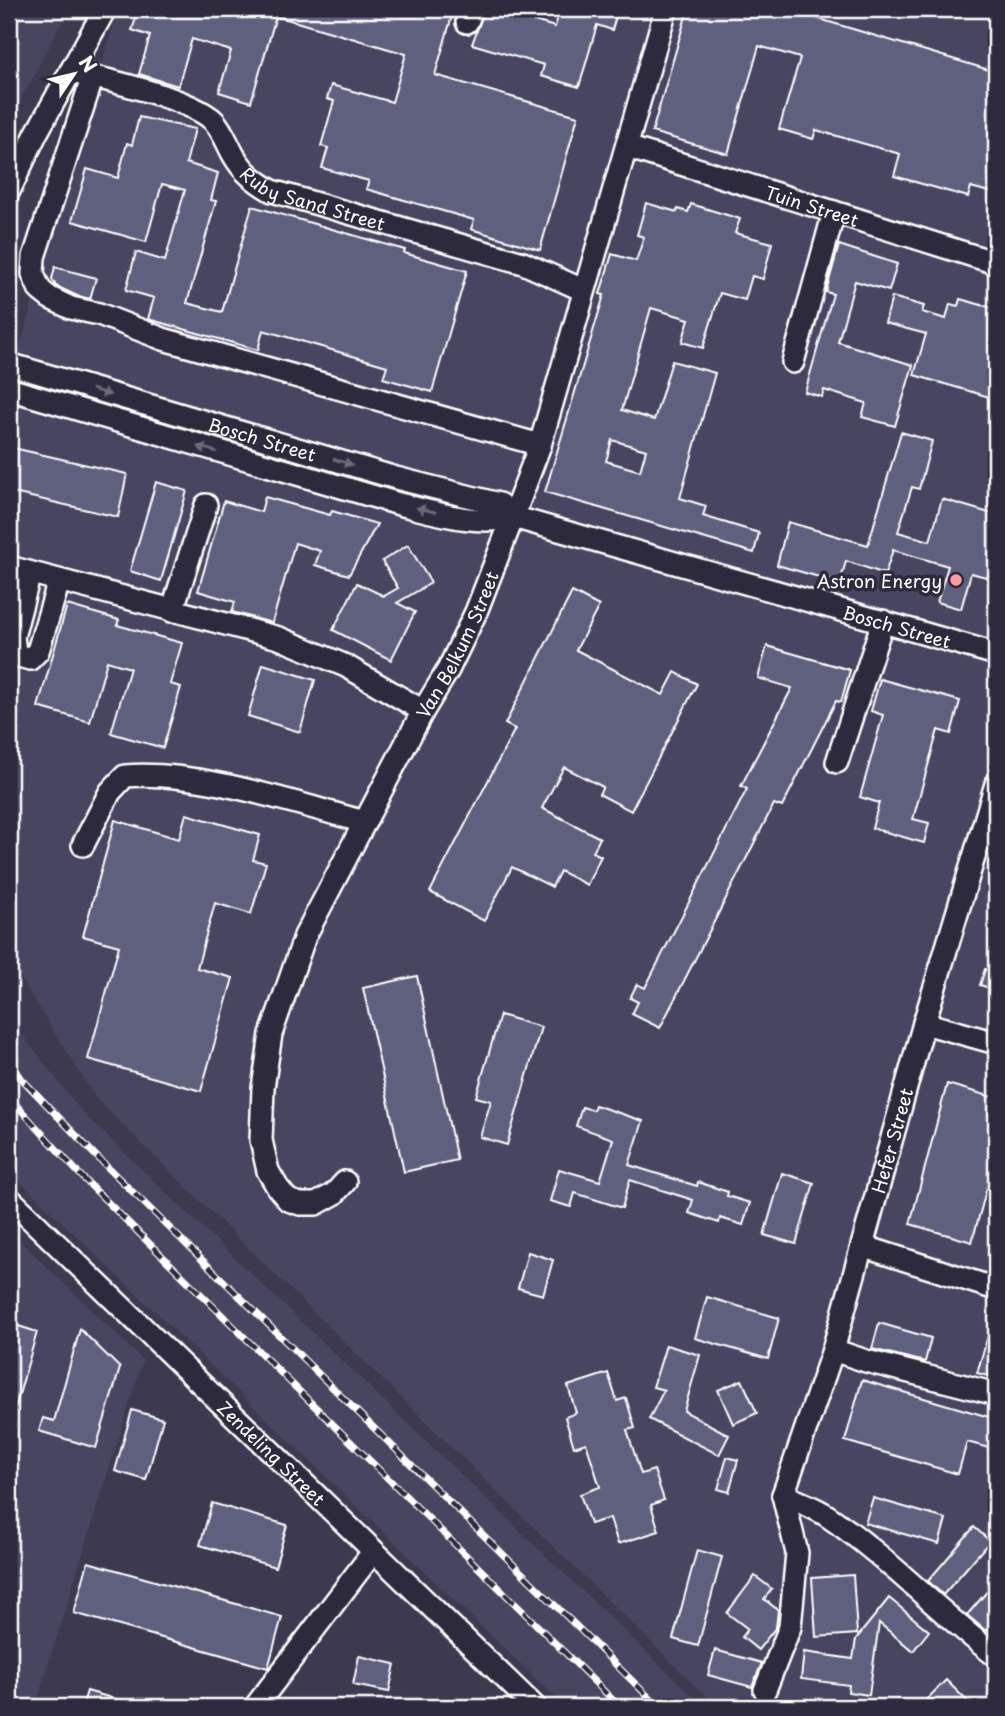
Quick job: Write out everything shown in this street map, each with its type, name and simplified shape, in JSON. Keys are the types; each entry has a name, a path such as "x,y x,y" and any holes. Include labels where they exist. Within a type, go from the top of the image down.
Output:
{"street":[{"path":"9,191 105,9"},
{"name":"Van Belkum Street","path":"345,1182 334,1194 316,1204 300,1204 288,1199 268,1171 261,1140 263,1088 271,1034 305,936 423,710 448,670 476,612 513,517 540,445 666,9"},
{"name":"Ruby Sand Street","path":"70,72 93,76 178,102 213,120 233,155 252,180 272,191 523,263 583,290"},
{"path":"93,76 34,257 33,274 40,290 71,308 99,314 163,339 540,445"},
{"name":"Tuin Street","path":"627,147 996,262"},
{"path":"793,362 834,212"},
{"name":"Bosch Street","path":"9,364 396,478 499,504 513,517 996,654"},
{"name":"Bosch Street","path":"9,389 399,504 494,522 513,517"},
{"path":"172,611 206,505"},
{"path":"9,567 279,638 318,652 423,710"},
{"path":"30,573 13,637 15,652 24,659 30,659 38,650 59,581"},
{"path":"837,762 883,621"},
{"path":"83,845 110,792 125,776 151,774 240,789 365,822"},
{"name":"Hefer Street","path":"783,1494 833,1350 924,1023 996,784"},
{"path":"924,1023 996,1043"},
{"name":"Zendeling Street","path":"9,1198 536,1707"},
{"path":"862,1246 996,1289"},
{"path":"833,1350 996,1394"},
{"path":"783,1494 825,1514 873,1551 996,1656"},
{"path":"765,1690 790,1627 797,1553 783,1494"},
{"path":"255,1707 373,1552"}],"shaded area":[{"path":"9,9 69,9 9,122"},
{"path":"118,9 996,9 996,1707 717,1707 97,1100 9,960 9,383"},
{"path":"9,1014 82,1112 704,1707 565,1707 9,1171"},
{"path":"9,1230 143,1360 35,1707 9,1707"}],"building":[{"path":"139,9 198,9 209,12 210,9 454,9 435,75 578,116 540,250 471,229 474,220 366,189 369,181 322,168 328,148 321,146 334,101 327,99 331,85 392,102 406,54 276,16 251,102 219,92 231,51 192,39 178,86 139,74 150,36 132,30"},
{"path":"485,9 499,9 555,27 560,9 618,9 612,30 597,25 579,87 541,76 544,65 472,44"},
{"path":"688,9 796,9 796,12 996,72 996,194 971,187 968,197 894,176 900,154 816,130 813,139 779,129 800,58 759,46 728,154 652,132"},
{"path":"139,117 195,129 186,163 218,173 211,200 216,201 187,303 222,312 252,206 405,250 404,253 467,271 432,392 383,378 387,366 263,330 258,350 148,319 154,298 126,290 136,252 165,261 185,190 162,184 146,242 72,221 87,169 118,178 127,143 132,145"},
{"path":"646,203 677,212 678,209 688,212 691,204 740,219 735,233 772,243 763,279 752,276 745,300 720,293 703,348 682,342 689,319 651,308 622,410 654,420 672,361 715,373 680,498 706,506 703,516 759,533 754,553 545,492 604,295 600,294 612,254 636,261 644,237 637,235","holes":["612,440 646,450 640,471 606,461"]},
{"path":"839,245 897,264 889,291 855,281 838,342 913,365 895,426 862,417 866,403 824,390 822,397 805,392 833,294 826,292"},
{"path":"55,267 96,278 90,299 56,286 52,279"},
{"path":"892,297 924,306 922,312 946,319 950,304 958,306 960,299 996,309 996,399 914,375 926,334 885,323"},
{"path":"901,432 932,441 919,489 912,487 898,532 930,541 942,499 996,515 996,555 990,578 971,573 961,609 937,602 948,566 893,550 885,574 846,561 840,583 777,565 788,522 868,545"},
{"path":"9,447 127,474 118,517 9,492"},
{"path":"156,482 187,491 161,581 130,571"},
{"path":"265,497 330,515 332,511 377,524 349,575 315,565 320,551 295,543 272,623 232,612 235,602 198,591 224,501 261,512"},
{"path":"408,545 431,583 397,603 415,612 391,660 333,630 357,583 384,596 398,588 382,561"},
{"path":"572,592 599,606 576,650 663,695 675,672 697,684 631,811 599,794 603,787 564,767 542,808 600,838 593,852 601,856 587,885 560,871 552,887 512,867 484,921 430,892 515,729 505,724"},
{"path":"67,605 119,620 117,625 182,643 170,684 181,687 163,748 111,733 130,668 107,661 90,722 38,707"},
{"path":"767,646 850,670 841,702 836,701 782,807 774,804 660,1028 632,1014 638,1002 630,998 637,984 645,988 747,789 741,786 792,688 758,678"},
{"path":"263,664 315,680 300,732 248,716"},
{"path":"880,679 960,701 951,734 938,730 913,819 929,823 924,843 872,828 879,803 860,797 883,715 871,711"},
{"path":"186,814 260,835 253,860 266,863 251,914 215,903 197,968 233,978 201,1091 88,1059 119,946 83,936 115,820 179,839"},
{"path":"985,969 996,973 996,990 980,985"},
{"path":"417,976 457,1160 404,1172 363,988"},
{"path":"500,1015 541,1027 507,1145 480,1137 491,1101 476,1097"},
{"path":"947,1084 996,1098 996,1182 989,1180 972,1242 910,1224"},
{"path":"595,1105 643,1121 629,1165 697,1186 698,1182 728,1192 727,1196 750,1203 743,1225 720,1218 719,1223 689,1213 693,1200 630,1180 622,1208 575,1193 571,1207 550,1201 559,1169 600,1181 613,1139 576,1126 582,1107 593,1110"},
{"path":"782,1173 814,1183 796,1244 764,1235"},
{"path":"528,1252 553,1260 543,1295 518,1288"},
{"path":"707,1297 779,1318 768,1359 695,1338"},
{"path":"993,1319 996,1319 996,1378 977,1373"},
{"path":"9,1323 37,1332 12,1419 9,1419"},
{"path":"879,1323 931,1338 925,1362 872,1349"},
{"path":"80,1329 120,1368 96,1448 39,1431 43,1418 54,1421"},
{"path":"666,1345 700,1355 684,1411 729,1435 719,1455 649,1419 664,1390 653,1387"},
{"path":"608,1373 617,1401 626,1398 635,1428 627,1430 641,1474 654,1470 664,1500 651,1505 659,1531 618,1544 610,1518 590,1524 580,1494 600,1487 586,1443 574,1447 565,1417 576,1413 568,1386"},
{"path":"742,1380 757,1413 733,1424 718,1390"},
{"path":"862,1380 996,1419 996,1450 967,1442 958,1474 845,1441"},
{"path":"132,1410 163,1419 146,1480 115,1471"},
{"path":"727,1457 738,1460 729,1492 718,1489"},
{"path":"873,1498 946,1519 939,1544 865,1523"},
{"path":"212,1503 287,1525 275,1567 200,1545"},
{"path":"974,1527 990,1541 943,1595 928,1581"},
{"path":"697,1550 722,1557 698,1646 673,1639"},
{"path":"88,1562 282,1617 268,1668 74,1613"},
{"path":"853,1575 857,1634 816,1637 812,1578"},
{"path":"755,1576 772,1589 764,1599 778,1610 776,1627 758,1650 742,1637 748,1629 727,1613"},
{"path":"996,1581 996,1619 986,1631 967,1615"},
{"path":"889,1598 929,1631 913,1651 879,1623 869,1695 848,1692 849,1685 801,1679 804,1652 853,1659 856,1639"},
{"path":"715,1650 762,1663 752,1687 708,1675"},
{"path":"359,1656 395,1664 389,1692 353,1685"},
{"path":"946,1680 973,1707 919,1707"},
{"path":"87,1691 133,1704 132,1707 82,1707"}],"railway":[{"path":"9,1062 19,1076 96,1156 659,1707"},
{"path":"9,1097 84,1179 620,1707"}],"place":[{"name":"Astron Energy","path":"956,580"}]}
